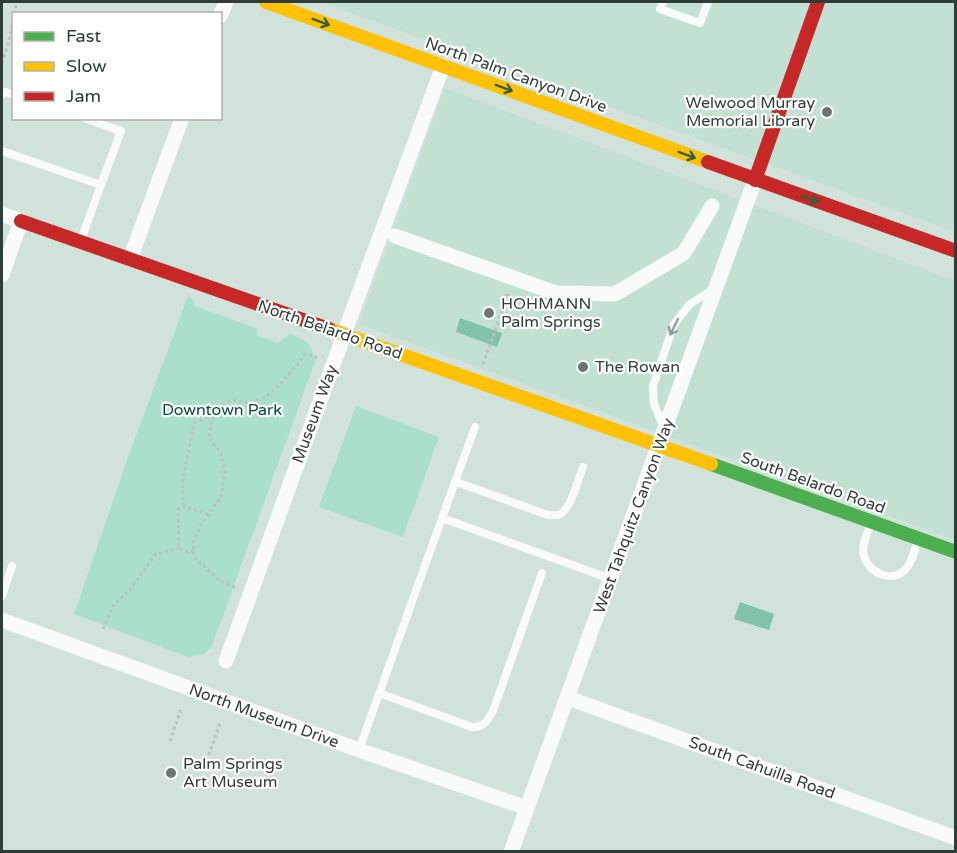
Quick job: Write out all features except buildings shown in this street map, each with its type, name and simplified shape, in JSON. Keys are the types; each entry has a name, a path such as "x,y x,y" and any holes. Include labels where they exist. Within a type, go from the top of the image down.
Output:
{"street":[{"name":"North Palm Canyon Drive","path":"266,2 956,251"},
{"path":"755,180 818,2"},
{"name":"Museum Way","path":"226,661 443,66"},
{"path":"130,259 181,120"},
{"name":"West Tahquitz Canyon Way","path":"511,852 755,180"},
{"path":"395,236 556,293 615,294 684,253 712,206"},
{"name":"North Belardo Road","path":"2,214 659,445"},
{"path":"2,275 21,221"},
{"name":"South Belardo Road","path":"659,445 956,552"},
{"name":"North Museum Drive","path":"2,620 359,750 527,808"},
{"name":"South Cahuilla Road","path":"568,698 956,838"}],"lane":[{"path":"663,2 660,9 700,23 708,2"},
{"path":"81,241 121,131 90,120"},
{"path":"2,151 101,185"},
{"path":"665,429 654,404 653,386 674,324 690,304 716,288"},
{"path":"359,750 475,427"},
{"path":"456,482 548,515 558,515 565,511 571,501 583,467"},
{"path":"442,518 611,579"},
{"path":"872,521 864,543 864,556 873,572 880,575 897,574 905,570 918,538"},
{"path":"2,596 12,567"},
{"path":"379,693 472,727 479,727 486,723 494,711 542,573"}],"path":[{"path":"2,63 12,25"},
{"path":"481,369 514,278"},
{"path":"250,592 220,581 193,555 201,524 221,497 225,472 221,453 209,439 213,415 216,408 233,400 248,403 264,398 281,383 306,354 333,365"},
{"path":"183,506 183,478 194,423 213,415"},
{"path":"183,506 208,514"},
{"path":"179,548 178,510 183,506"},
{"path":"103,629 113,606 129,591 155,555 179,548 187,552 194,550"},
{"path":"170,741 181,709"},
{"path":"209,755 220,723"}],"shaded area":[{"path":"321,2 955,2 955,232"},
{"path":"445,88 955,281 955,540 359,324"},
{"path":"460,318 502,333 497,347 456,332"},
{"path":"740,602 774,614 769,630 734,619"}],"green space":[{"name":"Downtown Park","path":"188,296 195,306 258,329 256,335 278,343 290,334 301,338 308,343 315,362 212,646 204,654 188,657 74,614 127,460"},
{"path":"356,406 439,437 403,537 319,507"}],"traffic: fast":[{"path":"711,464 956,552"}],"traffic: slow":[{"path":"266,2 708,162"},
{"path":"329,329 711,464"}],"traffic: jam":[{"path":"755,180 818,2"},
{"path":"708,162 956,251"},
{"path":"21,221 329,329"}],"place":[{"name":"Welwood Murray Memorial Library","path":"827,112"},
{"name":"HOHMANN Palm Springs","path":"489,313"},
{"name":"The Rowan","path":"583,367"},
{"name":"Palm Springs Art Museum","path":"171,773"}]}
